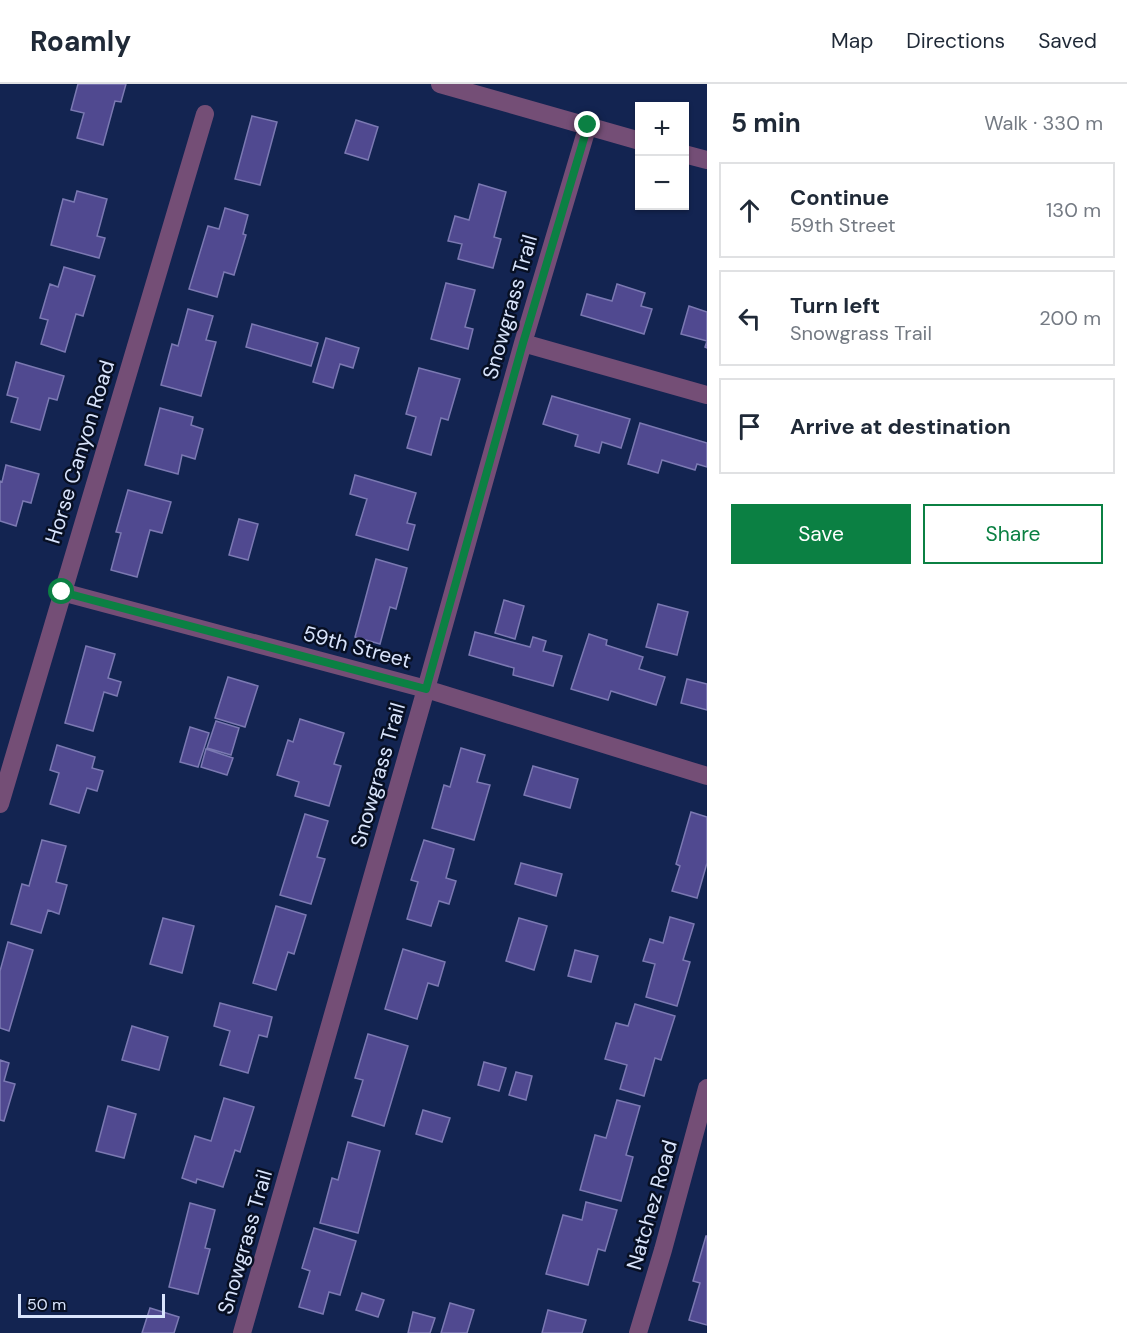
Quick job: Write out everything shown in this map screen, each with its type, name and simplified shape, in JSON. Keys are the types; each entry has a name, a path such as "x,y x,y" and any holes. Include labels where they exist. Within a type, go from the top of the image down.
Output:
{"street":[{"path":"440,84 635,140"},
{"name":"Horse Canyon Road","path":"0,804 205,114"},
{"name":"Snowgrass Trail","path":"242,1333 523,343 588,125"},
{"path":"689,155 707,160"},
{"path":"523,343 707,395"},
{"name":"59th Street","path":"62,592 426,689 707,776"},
{"name":"Natchez Road","path":"638,1333 707,1088"}],"building":[{"path":"78,84 126,84 121,102 115,101 103,145 77,138 84,113 71,110"},
{"path":"252,116 277,122 260,185 235,179"},
{"path":"356,120 378,127 368,160 345,153"},
{"path":"479,184 506,192 494,237 501,239 493,268 458,259 462,244 448,241 455,216 469,220"},
{"path":"77,191 107,199 97,236 105,238 99,258 51,245 63,199 74,202"},
{"path":"225,208 248,215 243,234 246,235 234,275 224,272 217,297 189,289 208,226 219,229"},
{"path":"64,267 95,276 83,316 76,314 65,352 41,344 48,320 40,318 50,284 58,287"},
{"path":"446,283 475,290 465,327 473,329 468,349 431,339"},
{"path":"617,284 645,293 641,306 652,309 644,334 581,315 587,294 612,301"},
{"path":"689,306 707,312 707,341 681,334"},
{"path":"188,309 213,316 206,340 216,342 201,396 161,385 172,344 178,346"},
{"path":"252,324 318,343 311,366 246,347"},
{"path":"326,338 359,348 353,368 340,364 333,388 313,382"},
{"path":"16,362 64,376 57,400 49,398 40,430 11,422 18,398 7,395"},
{"path":"419,368 460,379 448,420 441,418 431,455 407,448 416,417 406,414"},
{"path":"552,396 630,419 621,448 602,442 599,453 575,446 578,435 543,424"},
{"path":"160,408 193,417 191,425 203,429 195,459 182,455 178,474 145,465"},
{"path":"640,423 707,443 707,467 697,464 695,470 662,460 658,473 628,464"},
{"path":"6,465 39,474 31,503 23,501 16,526 0,521 0,481 2,482"},
{"path":"355,475 416,493 407,523 415,525 408,550 356,535 367,499 350,494"},
{"path":"128,490 171,502 162,533 150,530 137,577 111,570 121,533 116,532"},
{"path":"239,519 258,524 248,560 229,555"},
{"path":"376,559 407,568 396,609 390,607 380,644 355,637"},
{"path":"504,600 524,606 515,639 495,633"},
{"path":"658,604 688,612 677,655 646,647"},
{"path":"475,632 530,647 533,637 546,641 543,651 562,656 553,686 513,675 514,668 469,655"},
{"path":"589,634 607,640 606,645 643,657 639,669 665,677 656,705 611,691 608,700 571,689"},
{"path":"86,646 115,654 108,678 121,682 117,696 104,692 93,731 65,723"},
{"path":"228,677 258,686 245,727 215,718"},
{"path":"687,679 707,684 707,710 681,703"},
{"path":"300,719 344,733 334,764 341,766 329,806 295,796 299,782 277,775 288,740 293,742"},
{"path":"216,721 239,728 231,755 207,748"},
{"path":"190,727 209,733 198,767 180,762"},
{"path":"57,745 95,757 92,768 103,771 97,791 87,788 79,813 50,804 59,773 50,770"},
{"path":"461,748 485,755 477,782 490,785 474,840 432,828 444,785 450,787"},
{"path":"206,749 233,758 227,775 201,767"},
{"path":"533,766 578,779 570,808 524,795"},
{"path":"691,812 707,817 707,863 697,898 672,891 680,866 676,864"},
{"path":"305,814 328,821 317,857 325,859 311,904 280,895"},
{"path":"42,840 66,846 56,882 67,885 59,914 48,910 41,933 11,924 22,884 29,886"},
{"path":"424,840 454,849 446,878 456,881 449,904 439,901 431,926 407,919 418,882 411,880"},
{"path":"521,863 562,874 556,896 515,884"},
{"path":"276,906 306,915 294,954 288,952 276,990 253,983"},
{"path":"670,917 694,924 683,960 690,962 677,1006 646,997 655,964 643,961 650,939 663,943"},
{"path":"163,918 194,926 182,973 150,964"},
{"path":"519,918 547,926 534,970 506,961"},
{"path":"8,942 33,950 9,1031 0,1028 0,971"},
{"path":"403,949 445,962 438,986 428,983 417,1019 385,1009"},
{"path":"575,950 598,956 591,982 568,976"},
{"path":"220,1003 272,1017 267,1037 259,1035 248,1073 220,1065 230,1031 214,1026"},
{"path":"635,1004 675,1016 661,1060 655,1058 644,1096 620,1089 627,1065 605,1059 616,1023 628,1026"},
{"path":"132,1026 168,1037 159,1070 122,1060"},
{"path":"368,1034 408,1046 384,1126 352,1116 363,1080 355,1078"},
{"path":"0,1060 9,1063 4,1081 15,1084 4,1121 0,1120"},
{"path":"484,1062 506,1068 499,1091 478,1085"},
{"path":"516,1072 532,1076 526,1100 509,1095"},
{"path":"224,1098 254,1107 240,1152 235,1150 223,1187 197,1179 196,1183 182,1178 195,1136 211,1141"},
{"path":"617,1100 640,1106 626,1155 633,1157 621,1201 580,1190 595,1135 606,1138"},
{"path":"108,1106 136,1114 124,1158 96,1151"},
{"path":"423,1110 450,1118 442,1142 416,1134"},
{"path":"348,1142 380,1151 358,1233 320,1223 332,1178 338,1180"},
{"path":"586,1202 617,1210 605,1251 598,1249 588,1285 546,1274 563,1215 582,1220"},
{"path":"190,1203 215,1210 205,1248 210,1249 198,1294 169,1287"},
{"path":"314,1228 356,1241 340,1295 329,1292 323,1314 299,1307 310,1271 302,1268"},
{"path":"706,1236 707,1325 689,1320 700,1283 693,1281"},
{"path":"362,1293 384,1300 378,1317 356,1310"},
{"path":"450,1303 474,1310 467,1333 441,1333"},
{"path":"150,1308 179,1317 174,1333 142,1333"},
{"path":"548,1310 586,1320 582,1333 542,1333"},
{"path":"413,1312 435,1318 430,1333 408,1333"}],"route":[{"path":"62,592 426,689 523,343 588,125"}]}
